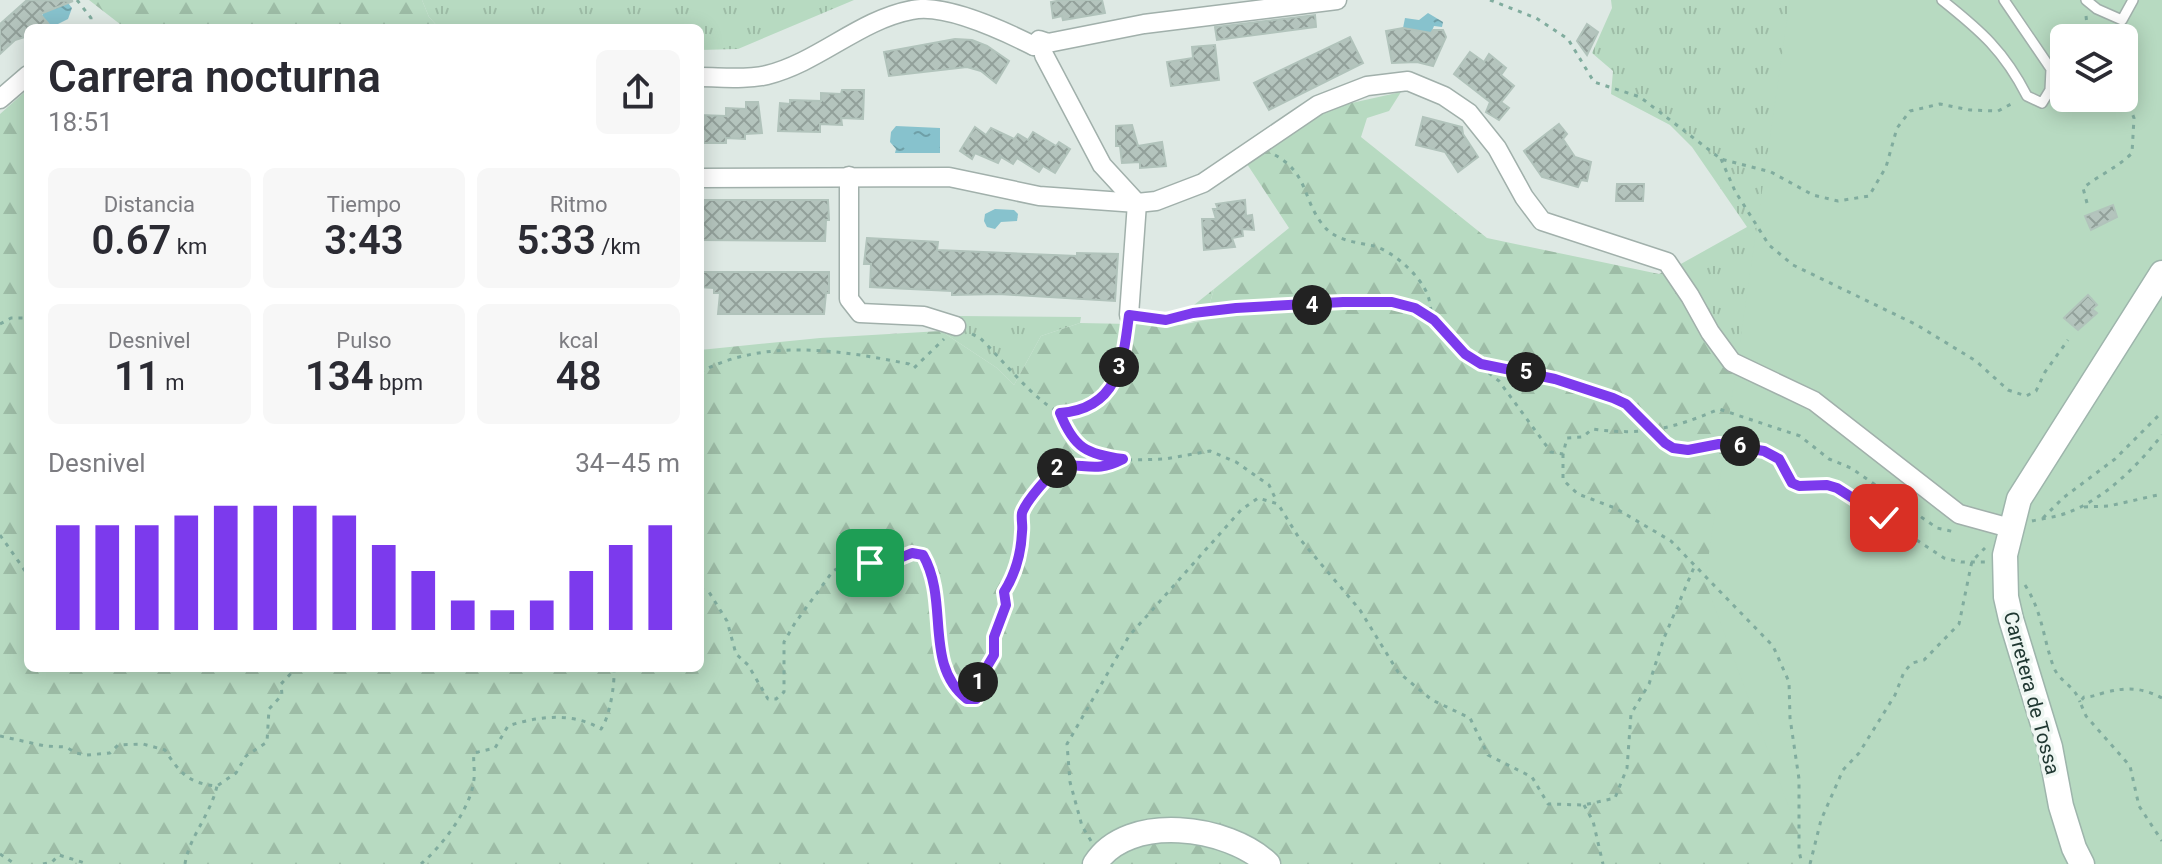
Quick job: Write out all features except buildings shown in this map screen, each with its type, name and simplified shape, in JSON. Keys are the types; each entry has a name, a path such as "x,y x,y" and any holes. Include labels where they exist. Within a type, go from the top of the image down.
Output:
{"main road":[{"name":"Carretera de Tossa","path":"2082,864 2061,806 2050,747 2006,597 2005,566 2010,528 2019,499 2162,273"},
{"path":"1098,860 1115,842 1133,834 1164,831 1206,833 1241,845 1268,864"}],"street":[{"path":"704,77 766,76 824,52 870,23 914,9 946,13 986,24 1042,48 1144,24 1337,0"},
{"path":"1042,48 1102,165 1137,203 1129,315"},
{"path":"0,99 24,78"},
{"path":"704,178 949,177 1039,196 1137,203 1156,201 1203,183 1318,105 1367,86 1408,81 1444,96 1469,113 1497,148 1524,197 1542,221 1667,262 1732,362 1814,401 1959,514 2010,528"},
{"path":"849,176 849,299 860,313 924,316 956,326"}],"lane":[{"path":"1942,0 1988,37 2016,75 2027,96 2042,103 2050,90 2051,69 2004,0"},
{"path":"2086,0 2097,9 2122,20 2133,0"}],"path":[{"path":"77,0 91,18 91,24"},
{"path":"1490,0 1536,18 1568,39 1594,82 1640,97 1721,159 1771,172 1813,195 1838,201 1869,196 1886,167 1897,128 1910,111 1940,104 1998,111 2027,96"},
{"path":"2086,13 2087,24"},
{"path":"2087,203 2083,188 2118,167 2132,153 2132,112"},
{"path":"1254,146 1295,168 1315,212 1328,230 1343,239 1384,250 1404,266 1428,295 1434,320"},
{"path":"1721,159 1735,191 1769,245 1793,265 1917,325 1976,361 2008,390 2026,396 2036,391 2045,372 2068,340"},
{"path":"704,370 765,351 792,349 857,355 909,364 914,368 956,326 980,338 1043,402 1060,413 1081,412 1097,403 1113,383 1125,349 1129,315 1166,320 1236,308 1392,302 1415,308 1434,320 1465,354 1481,364 1514,399 1551,452 1563,454"},
{"path":"0,324 11,318 24,318"},
{"path":"1481,364 1555,379 1613,398 1626,404 1665,443 1681,450 1719,444 1764,451 1779,459 1792,483 1837,488 1929,550 1949,560 1985,562 1994,570 2005,566 2032,596 2059,676 2078,693 2086,716 2130,766 2139,806 2162,841"},
{"path":"1802,864 1799,851 1799,779 1790,718 1789,682 1773,646 1671,541 1615,508 1578,494 1563,480 1563,454 1567,438 1583,437 1592,429 1615,433 1653,431 1689,422 1719,409 1800,436 1829,459 1851,468 1937,528 1963,533"},
{"path":"2162,412 2115,459 2063,498 2043,518 2069,513 2098,497 2141,460 2162,435"},
{"path":"1060,413 1069,436 1085,449 1123,459 1165,459 1210,451 1236,462 1269,485 1299,538 1360,610 1398,672 1432,700 1470,718 1488,755 1532,777 1548,804 1584,805 1615,798 1627,768 1631,714 1649,684 1664,638 1695,565"},
{"path":"704,590 709,592 727,621 736,654 748,665 768,699 776,699 784,692 784,642 833,571 860,562 888,563 912,553 923,555 935,584 939,611 938,639 948,679 967,699 976,699 979,680 994,655 994,637 1006,605 1004,592 1014,576 1020,556 1024,508 1054,470 1062,465 1094,469 1108,467 1123,459"},
{"path":"2080,507 2109,506 2162,494"},
{"path":"1098,860 1082,826 1070,782 1067,744 1129,636 1241,510 1258,498 1278,504"},
{"path":"1810,864 1821,820 1843,770 1859,753 1895,695 1904,672 1912,663 1924,660 1959,624 1972,562 2010,528"},
{"path":"0,535 24,569"},
{"path":"0,736 45,746 66,747 87,755 110,753 118,745 143,744 165,750 182,775 195,783 217,786 236,773 246,756 267,742 269,709 282,695 281,684 292,672"},
{"path":"421,864 454,828 473,788 474,753 495,748 508,726 531,719 568,717 601,729 615,684 614,672"},
{"path":"2080,702 2084,697 2126,688 2151,692 2162,698"},
{"path":"185,864 187,851 213,806 217,786"},
{"path":"1584,805 1593,821 1603,864"},
{"path":"0,854 15,864"},
{"path":"43,864 52,862 59,855 88,864"}],"green space":[{"path":"89,0 422,0 435,24 120,24"},
{"path":"422,0 854,0 738,49 704,50 704,24 435,24"},
{"path":"1611,0 2162,0 2162,256 1744,357 1720,336 1679,265 1747,227 1692,147 1670,125 1611,94 1613,71 1592,53 1612,8"},
{"path":"1790,0 2162,0 2162,864 1810,864 1705,581"},
{"path":"1401,92 1389,111 1367,118 1361,137 1487,238 1659,274 1679,265 1720,336 1744,357 2162,864 0,864 0,114 24,93 24,672 704,672 704,350 820,338 941,331 997,368 1014,385 1041,336 1080,323 1181,325 1205,320 1214,289 1289,228 1247,164 1329,108"},
{"path":"1214,289 1205,320 1169,325"},
{"path":"957,316 1081,317 1080,323 1041,336 1014,385 997,368 941,331"}],"water":[{"path":"68,3 72,8 68,19 58,24 49,24 43,13"},
{"path":"1428,13 1443,22 1442,27 1434,26 1431,33 1403,28 1405,18 1419,20"},
{"path":"896,126 940,128 940,153 895,153 896,149 890,142 891,132"},
{"path":"995,209 1014,210 1018,214 1017,221 1001,222 995,229 987,227 985,214"}],"route":[{"path":"870,563 888,563 912,553 923,555 935,584 939,611 938,639 948,679 959,694 967,699 976,699 979,680 994,655 994,637 1004,617 1004,592 1014,576 1020,556 1024,508 1054,470 1062,465 1094,469 1108,467 1123,459 1085,449 1069,436 1060,413 1081,412 1097,403 1113,383 1125,349 1129,315 1166,320 1236,308 1343,302 1392,302 1415,308 1434,320 1458,348 1481,364 1528,372 1613,398 1626,404 1673,448 1688,450 1719,444 1764,451 1779,459 1792,483 1837,488 1884,518"}]}
